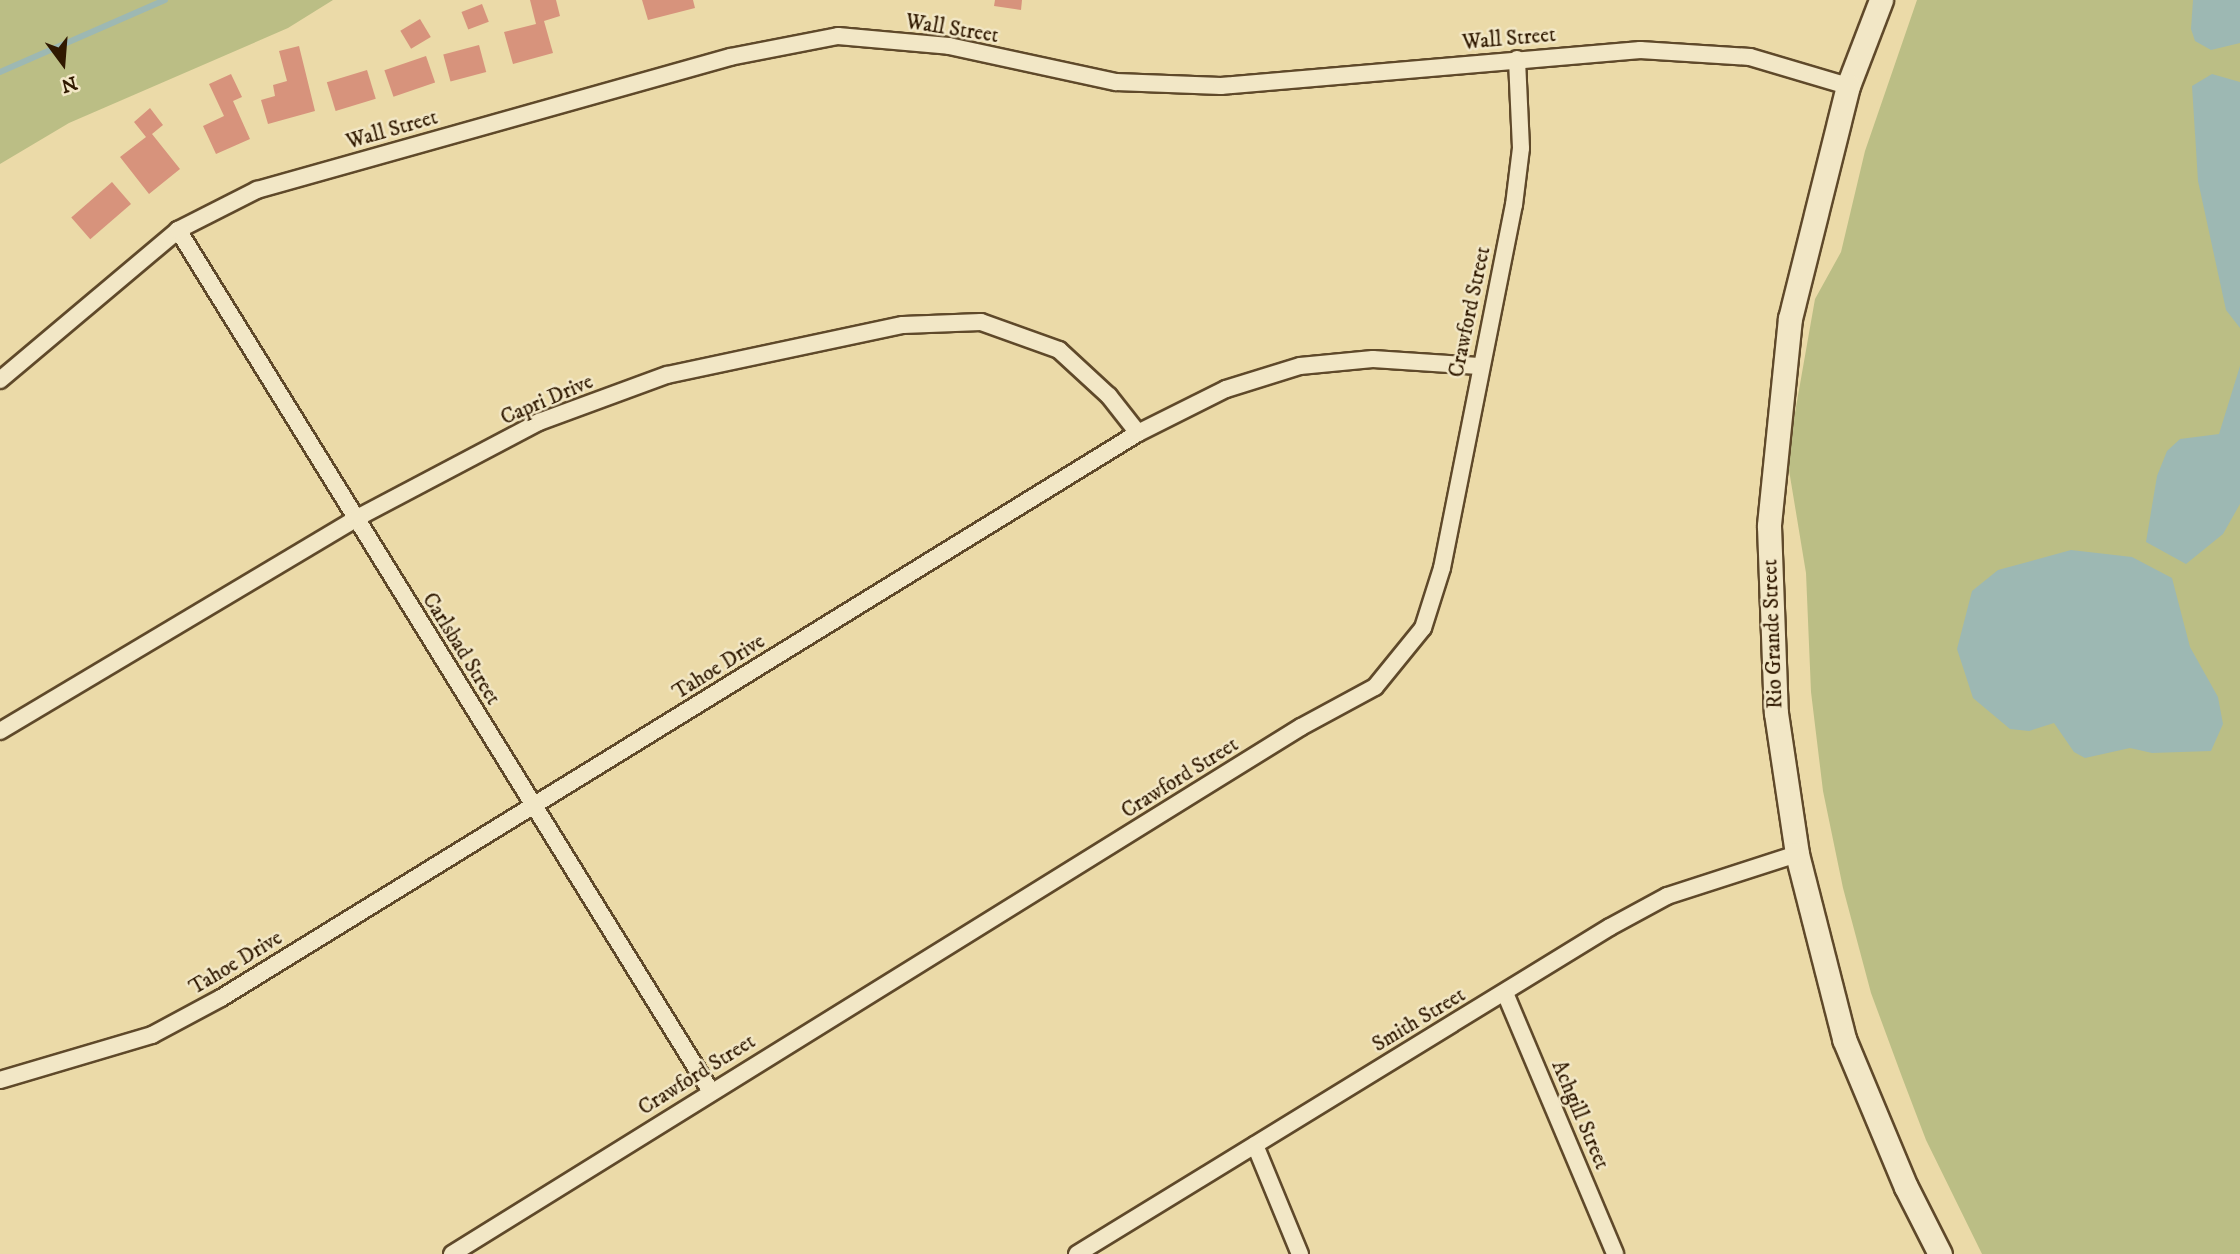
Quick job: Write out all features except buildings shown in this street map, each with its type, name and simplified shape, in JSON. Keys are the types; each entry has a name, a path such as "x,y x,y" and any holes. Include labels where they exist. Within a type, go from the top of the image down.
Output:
{"street":[{"name":"Rio Grande Street","path":"1881,0 1848,86 1790,318 1769,526 1776,713 1797,854 1844,1039 1906,1187 1940,1254"},
{"name":"Wall Street","path":"0,380 178,230 257,190 730,57 838,36 949,46 1116,82 1221,86 1640,50 1750,57 1848,86"},
{"name":"Crawford Street","path":"452,1254 710,1090 1301,727 1375,687 1423,628 1441,568 1479,366 1514,205 1521,148 1517,59"},
{"name":"Carlsbad Street","path":"178,230 710,1090"},
{"name":"Capri Drive","path":"0,731 355,519 539,422 667,375 903,325 981,322 1059,350 1109,396 1138,433"},
{"name":"Tahoe Drive","path":"0,1080 152,1034 221,999 1138,433 1226,389 1300,366 1373,359 1479,366"},
{"name":"Smith Street","path":"1077,1254 1667,896 1797,854"},
{"name":"Achgill Street","path":"1505,993 1615,1254"},
{"path":"1255,1145 1300,1254"}],"green space":[{"path":"0,0 333,0 288,28 69,123 0,164"},
{"path":"1917,0 2240,0 2240,1254 1982,1254 1926,1140 1902,1077 1871,993 1843,888 1823,791 1811,692 1806,573 1787,458 1815,299 1841,252 1865,151"}],"water":[{"path":"2193,0 2240,0 2240,43 2211,50 2195,41 2191,29"},
{"path":"2212,74 2240,82 2240,328 2226,310 2198,181 2192,86"},
{"path":"2240,366 2240,504 2223,534 2186,564 2146,542 2157,476 2167,451 2180,439 2219,434"},
{"path":"2071,550 2132,557 2172,578 2190,647 2218,697 2223,724 2211,751 2152,753 2130,748 2085,758 2074,752 2054,723 2029,731 2010,729 1973,698 1957,649 1972,591 1998,570"}],"waterway":[{"path":"0,72 165,0"}]}
